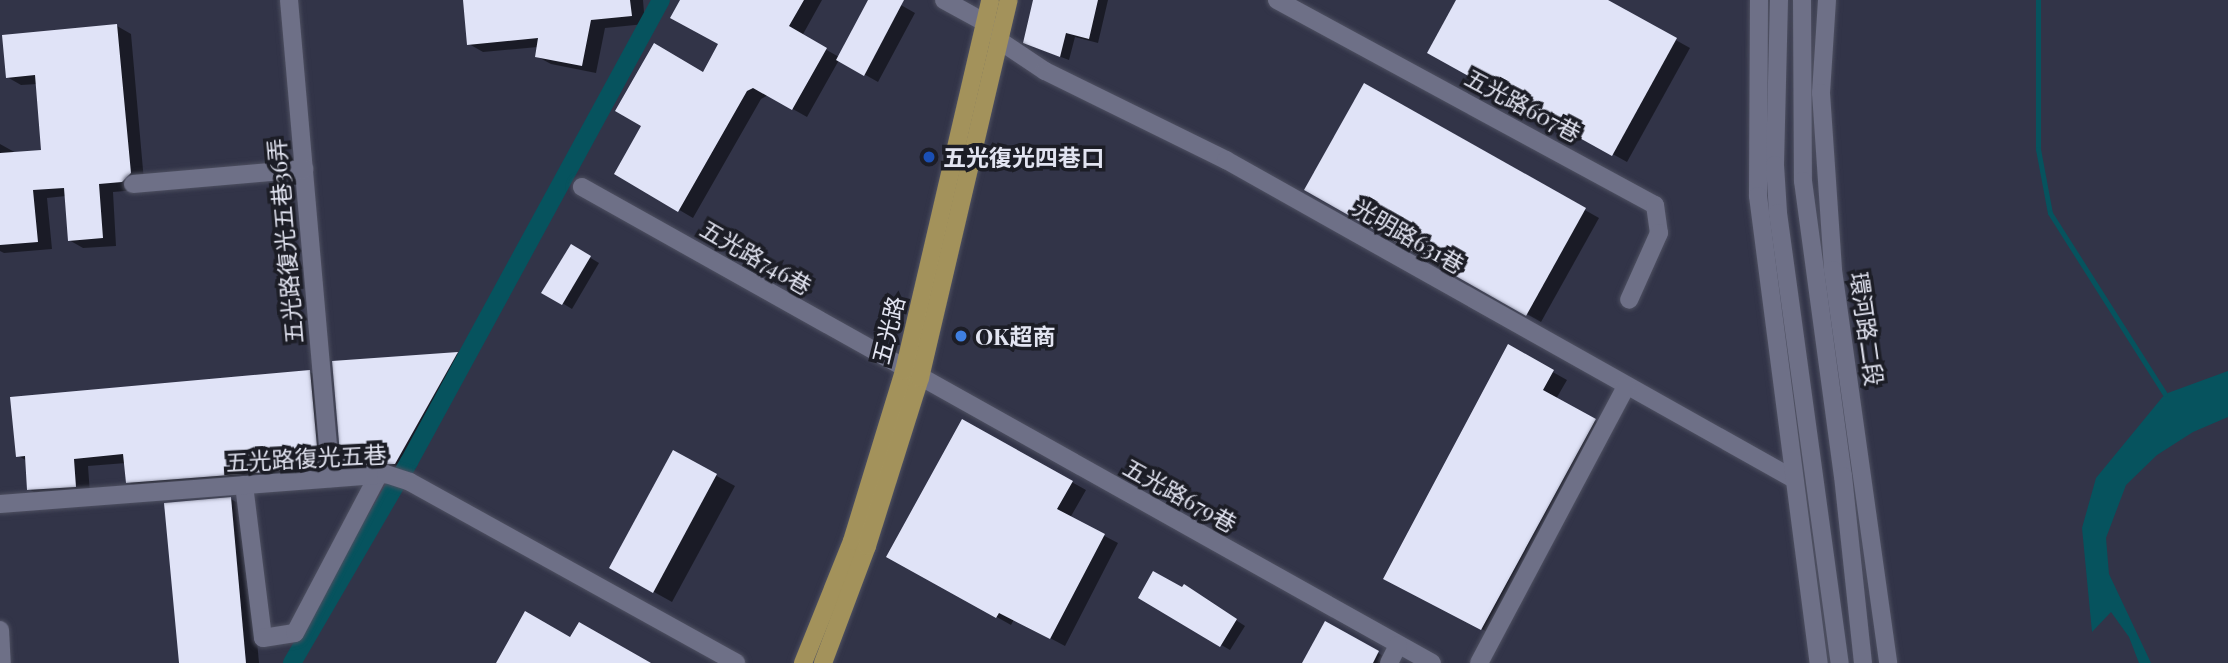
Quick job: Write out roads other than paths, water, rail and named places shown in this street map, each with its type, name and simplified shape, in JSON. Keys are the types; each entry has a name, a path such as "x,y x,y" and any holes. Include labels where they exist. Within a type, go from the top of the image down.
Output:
{"main road":[{"name":"五光路","path":"803,663 852,541 904,371 990,0"},
{"name":"五光路","path":"823,663 867,546 920,379 1009,0"}],"street":[{"name":"五光路復光五巷36弄","path":"289,0 331,478"},
{"path":"944,0 986,23"},
{"name":"五光路607巷","path":"1277,0 1655,205 1659,233 1629,300"},
{"path":"1759,0 1758,196 1792,478 1819,663"},
{"path":"1779,0 1775,165 1779,213 1840,663"},
{"name":"環河路二段","path":"1802,0 1803,181 1843,476 1863,663"},
{"name":"環河路二段","path":"1827,0 1821,93 1833,270 1888,663"},
{"name":"光明路631巷","path":"986,23 1000,41 1045,71 1226,160 1792,478"},
{"path":"133,184 303,169"},
{"name":"五光路746巷","path":"582,187 904,371"},
{"name":"五光路679巷","path":"904,371 1432,663"},
{"path":"1479,663 1626,387"},
{"path":"244,485 263,638 295,633 382,474"},
{"name":"五光路復光五巷","path":"0,504 382,474 410,482 736,663"},
{"path":"0,630 2,663"},
{"path":"1389,663 1398,645"}],"waterway":[{"path":"292,663 409,462 661,0"},
{"path":"2038,0 2038,149 2050,213 2165,394"}],"place":[{"name":"五光復光四巷口","path":"929,157"},
{"name":"OK超商","path":"961,336"}]}
